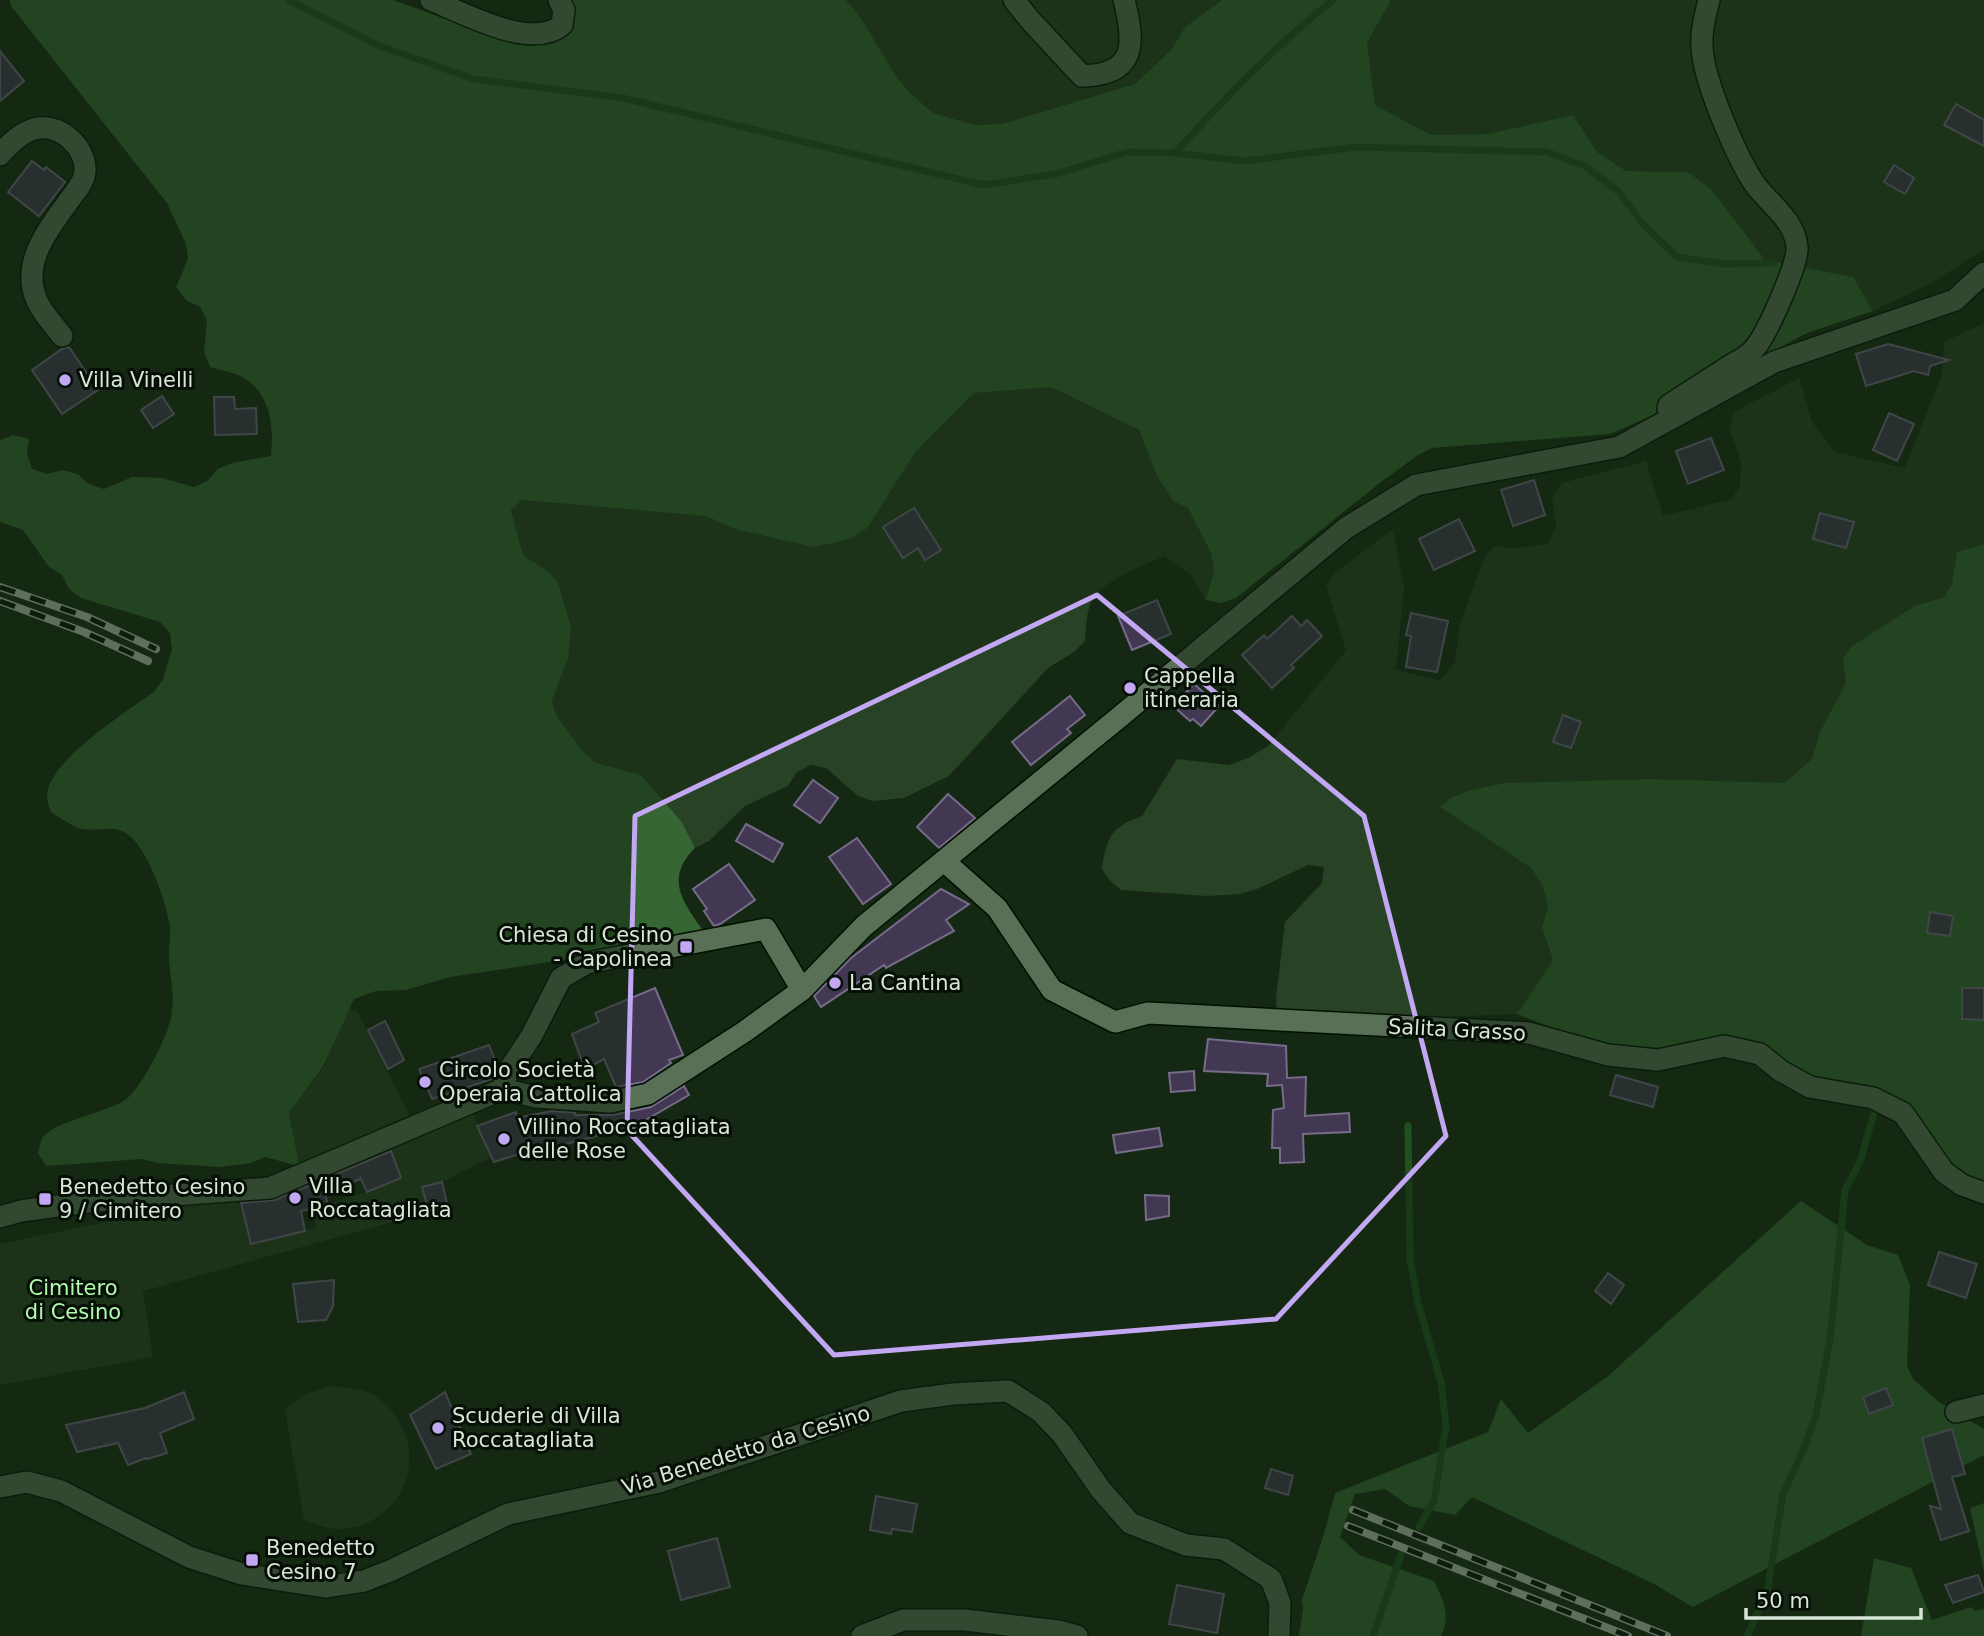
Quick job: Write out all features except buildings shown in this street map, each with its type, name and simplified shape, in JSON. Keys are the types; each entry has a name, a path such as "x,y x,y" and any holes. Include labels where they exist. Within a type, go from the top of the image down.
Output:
{"street":[{"path":"431,0 515,33 535,35 554,32 562,25 564,10 559,0"},
{"path":"1014,0 1082,76 1095,76 1126,61 1131,28 1124,0"},
{"path":"1668,420 1669,405 1753,352 1779,302 1797,258 1794,233 1787,220 1745,168 1705,74 1703,28 1709,0"},
{"path":"0,155 18,138 40,128 60,132 72,140 83,159 85,173 80,186 38,245 34,257 34,291 38,304 62,336"},
{"path":"0,1217 21,1211 94,1201 270,1188 503,1089 536,1097 610,1102 648,1094 744,1032 802,990 864,926 1346,528 1416,485 1619,447 1774,362 1955,300 1984,273"},
{"name":"Salita Grasso","path":"944,861 997,908 1052,990 1115,1022 1148,1013 1530,1032 1608,1055 1658,1059 1724,1046 1760,1054 1781,1071 1810,1087 1873,1098 1903,1114 1944,1172 1962,1185 1984,1193"},
{"path":"503,1089 507,1073 532,1035 561,978 587,963 766,929 802,990"},
{"name":"Via Benedetto da Cesino","path":"0,1487 27,1482 61,1491 189,1557 242,1574 325,1587 364,1581 392,1570 508,1514 659,1482 901,1401 953,1394 1008,1391 1041,1412 1062,1434 1101,1490 1130,1523 1186,1545 1224,1549 1271,1579 1280,1603 1279,1636"},
{"path":"1956,1412 1984,1405"},
{"path":"862,1636 903,1620 991,1623 1058,1631 1077,1636"}],"highlighted area":[{"path":"1097,595 1364,816 1446,1136 1276,1319 834,1355 627,1130 635,816"}],"green space":[{"path":"10,0 393,0 515,44 533,46 547,41 565,0 846,0 860,17 897,78 910,93 933,113 975,125 1002,124 1135,84 1172,49 1185,27 1222,0 1391,0 1367,43 1375,105 1431,135 1488,134 1573,115 1597,152 1626,171 1688,172 1712,190 1765,260 1853,277 1873,311 1807,333 1649,417 1610,434 1432,448 1381,482 1236,598 1221,603 1206,600 1214,570 1211,553 1188,508 1173,501 1156,474 1139,430 1051,387 974,393 916,451 867,528 850,539 814,547 735,529 706,516 522,500 511,510 523,555 549,572 558,583 571,627 568,658 552,701 556,715 583,752 596,763 641,775 682,822 695,848 680,870 680,890 689,911 704,932 597,955 450,977 406,990 376,991 354,999 324,1065 289,1113 299,1166 265,1157 251,1163 220,1167 158,1163 142,1159 46,1166 38,1153 42,1139 49,1132 68,1122 116,1105 125,1100 138,1085 164,1037 173,1002 168,917 155,876 141,850 134,840 120,830 84,829 71,825 51,812 47,796 51,782 74,753 155,691 163,679 172,649 170,633 160,622 81,598 69,589 62,575 49,567 23,530 0,522 0,440 13,435 29,439 27,454 32,469 47,474 62,470 78,474 89,484 104,489 132,477 162,478 194,487 207,481 218,469 232,463 271,456 272,433 265,401 252,384 235,374 210,367 204,352 207,320 200,307 186,300 176,287 188,259 186,244 167,203 11,6"},
{"path":"846,0 1222,0 1185,27 1172,49 1135,84 1002,124 975,125 933,113 910,93 897,78"},
{"path":"1391,0 1984,0 1984,249 1932,283 1873,311 1853,277 1765,260 1712,190 1688,172 1626,171 1597,152 1573,115 1488,134 1431,135 1375,105 1367,43"},
{"path":"1984,323 1984,544 1957,552 1952,584 1944,597 1915,606 1843,659 1847,683 1820,732 1812,760 1785,783 1649,779 1505,783 1452,797 1441,808 1531,868 1543,886 1548,906 1542,927 1553,960 1517,1014 1277,1020 1276,998 1285,922 1322,883 1324,867 1308,865 1240,894 1207,896 1121,890 1110,881 1102,869 1112,835 1123,824 1142,816 1177,759 1229,765 1268,746 1346,651 1326,585 1336,572 1393,529 1404,588 1396,670 1440,680 1455,663 1460,623 1486,555 1495,546 1512,549 1547,544 1556,527 1552,497 1562,483 1646,461 1663,516 1732,499 1740,485 1741,462 1730,429 1734,412 1799,378 1812,422 1835,452 1905,468 1942,374 1944,342"},
{"path":"1051,387 1139,430 1156,474 1173,501 1188,508 1211,553 1214,570 1206,600 1190,574 1164,556 1125,574 1097,592 1087,619 1085,641 1074,652 1048,668 949,776 904,798 873,801 858,796 826,768 811,765 797,772 788,786 745,806 709,841 695,848 682,822 641,775 596,763 583,752 556,715 552,701 568,658 549,572 523,555 511,510 522,500 706,516 735,529 867,527 916,451 974,393"},
{"path":"1984,544 1984,1187 1953,1172 1915,1118 1792,1070 1688,1047 1638,1051 1573,1036 1517,1014 1553,960 1542,927 1548,907 1543,886 1531,868 1440,807 1452,797 1505,783 1649,779 1785,783 1812,759 1820,732 1846,683 1843,659 1852,646 1915,606 1944,597 1952,584 1957,552"},
{"path":"348,1009 357,1011 409,1115 298,1165 289,1113 325,1065"},
{"name":"Cimitero di Cesino","path":"470,1107 492,1157 442,1182 422,1187 429,1212 143,1291 153,1357 0,1385 0,1244 237,1195 251,1244 316,1228 311,1209 367,1192 401,1178 387,1144"},
{"path":"1801,1201 1867,1245 1898,1255 1910,1285 1907,1366 1913,1379 1939,1402 1984,1429 1984,1455 1693,1607 1654,1584 1472,1497 1455,1515 1409,1506 1385,1489 1355,1494 1340,1537 1359,1555 1434,1581 1446,1614 1441,1636 1299,1636 1302,1600 1335,1493 1488,1432 1501,1399 1528,1433 1607,1377"},
{"path":"332,1386 364,1391 383,1402 400,1423 407,1441 409,1459 407,1476 390,1506 377,1518 341,1529 327,1528 304,1520 285,1410 306,1394"},
{"path":"1984,1503 1984,1571 1970,1508"},
{"path":"1874,1558 1911,1568 1932,1620 1971,1607 1975,1611 1984,1609 1984,1636 1861,1636"}],"waterway":[{"path":"289,0 377,45 474,79 623,98 983,185 1056,174 1127,152 1175,153 1245,161 1356,147 1546,152 1585,166 1619,192 1643,224 1677,257 1725,264 1774,263"},
{"path":"1175,153 1251,74 1333,0"},
{"path":"1747,1636 1767,1593 1783,1494 1816,1415 1830,1339 1845,1190 1860,1162 1874,1113"},
{"path":"1408,1126 1410,1259 1418,1303 1441,1382 1446,1426 1434,1501 1419,1527"},
{"path":"1373,1636 1401,1555"}],"railway":[{"path":"0,587 87,617 156,649"},
{"path":"0,601 84,632 148,661"},
{"path":"1353,1510 1667,1636"},
{"path":"1348,1526 1628,1636"}],"place":[{"name":"Villa Vinelli","path":"65,380"},
{"name":"Cappella itineraria","path":"1130,688"},
{"name":"Chiesa di Cesino - Capolinea","path":"686,947"},
{"name":"La Cantina","path":"835,983"},
{"name":"Circolo Società Operaia Cattolica","path":"425,1082"},
{"name":"Villino Roccatagliata delle Rose","path":"504,1139"},
{"name":"Villa Roccatagliata","path":"295,1198"},
{"name":"Benedetto Cesino 9 / Cimitero","path":"45,1199"},
{"name":"Scuderie di Villa Roccatagliata","path":"438,1428"},
{"name":"Benedetto Cesino 7","path":"252,1560"}]}
